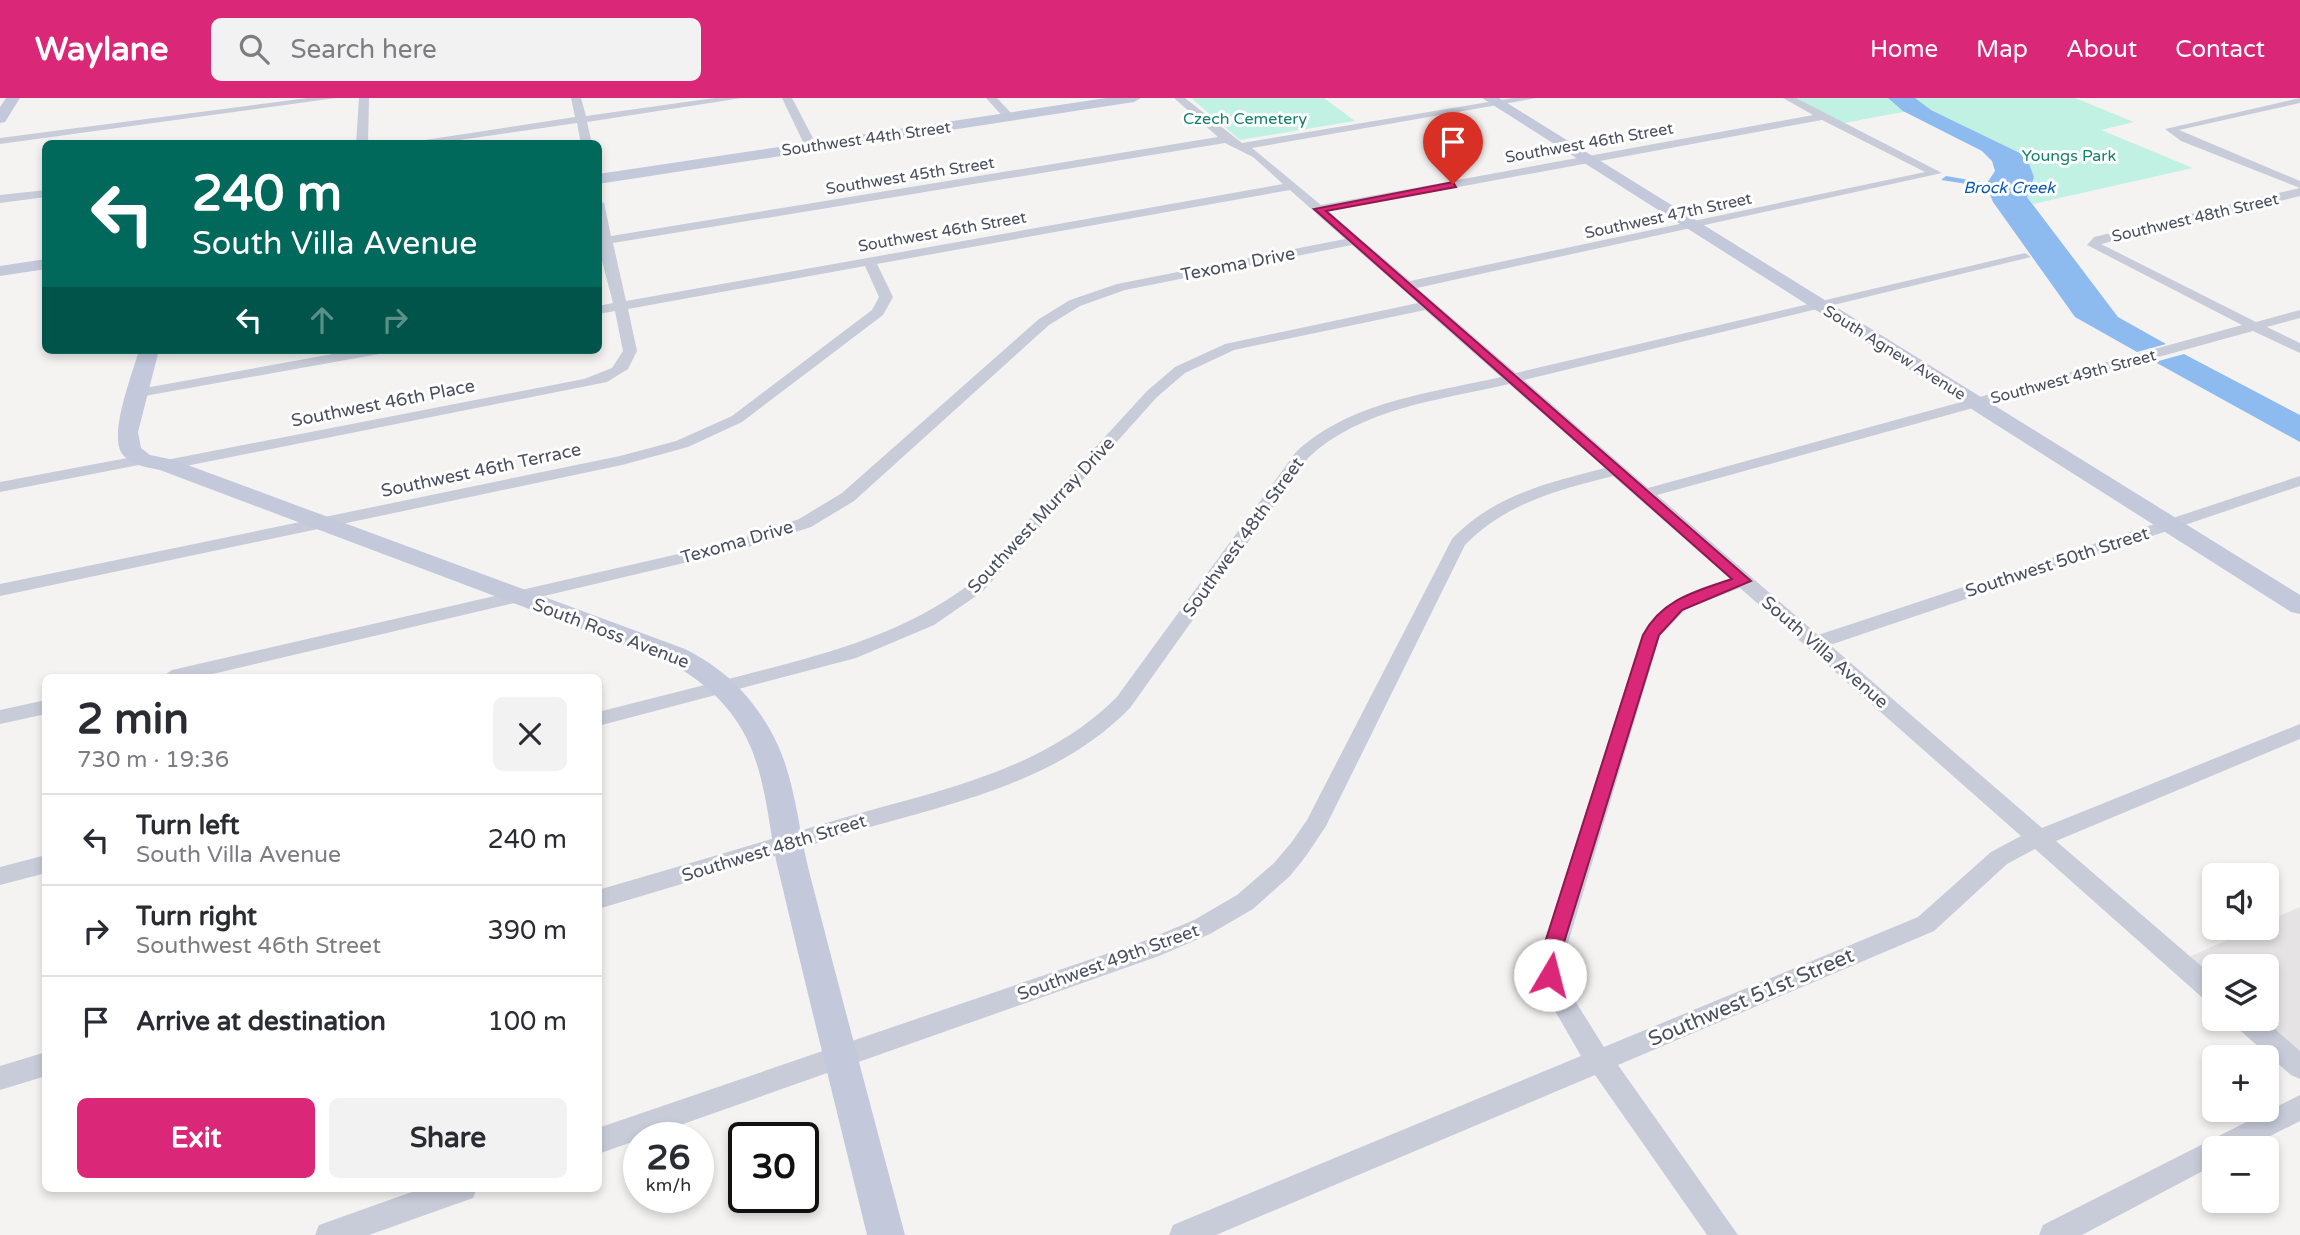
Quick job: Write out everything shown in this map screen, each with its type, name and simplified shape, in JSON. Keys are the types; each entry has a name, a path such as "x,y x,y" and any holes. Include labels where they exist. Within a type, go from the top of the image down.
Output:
{"street":[{"path":"0,119 13,98"},
{"path":"0,141 331,98"},
{"path":"362,140 364,98"},
{"path":"576,98 586,140"},
{"path":"432,140 737,98"},
{"path":"787,98 811,146"},
{"path":"991,98 1009,117"},
{"name":"Southwest 44th Street","path":"602,178 1134,98"},
{"name":"South Villa Avenue","path":"1180,98 1319,209 2202,982"},
{"name":"Southwest 45th Street","path":"602,242 1493,101 1532,98"},
{"path":"1788,98 1824,116"},
{"path":"2300,100 2179,125 2170,131 2300,185"},
{"name":"South Agnew Avenue","path":"1493,101 2300,606"},
{"name":"Southwest 46th Street","path":"1319,209 1824,116"},
{"name":"Southwest 47th Street","path":"1406,286 1936,173 1824,116"},
{"name":"Southwest 46th Street","path":"602,309 1292,186"},
{"name":"Southwest 48th Street","path":"2254,326 2093,245 2098,240 2300,192"},
{"path":"0,199 42,194"},
{"name":"Texoma Drive","path":"185,674 739,545 788,530 821,515 859,488 1044,322 1089,297 1139,283 1354,241"},
{"path":"602,242 620,307"},
{"name":"Southwest 48th Street","path":"602,899 993,782 1035,767 1070,749 1090,735 1123,703 1292,467 1312,444 1338,427 1366,415 2025,257"},
{"name":"Southwest 46th Terrace","path":"0,590 653,453 723,427 748,412 878,312 886,297 869,262"},
{"path":"0,271 42,265"},
{"name":"Southwest Murray Drive","path":"602,718 883,643 909,632 956,604 992,571 1152,394 1164,382 1197,360 1250,342 1428,304"},
{"name":"Southwest 46th Place","path":"0,487 564,388 607,376 624,365 629,356 620,307"},
{"name":"Southwest 49th Street","path":"1644,494 2300,314"},
{"path":"2254,326 2300,349"},
{"path":"148,354 127,432 131,451 154,462"},
{"path":"139,393 357,354"},
{"name":"South Ross Avenue","path":"154,462 324,522 676,655 710,674 725,686 741,705 768,754 779,792 787,844 886,1235"},
{"name":"Southwest 49th Street","path":"602,1140 1189,935 1249,901 1287,867 1315,826 1458,543 1470,529 1494,511 1522,496 1617,470"},
{"name":"Southwest 50th Street","path":"1814,643 2300,481"},
{"path":"1724,1235 1598,1061 1555,990 1550,975 1552,952 1657,624 1666,614 1692,597 1743,581"},
{"path":"0,717 42,708"},
{"name":"Southwest 51st Street","path":"1183,1235 1926,924 1944,913 1993,861 2038,838 2300,731"},
{"path":"0,876 42,865"},
{"path":"2259,1031 2300,1067"},
{"path":"0,1078 42,1066"},
{"path":"2243,1136 2300,1107"},
{"path":"2053,1235 2202,1157"},
{"path":"329,1235 452,1192"}],"shaded area":[{"path":"2300,907 2300,1053 2274,1031 2279,1031 2279,954 2202,954 2202,968 2189,957 2227,940 2279,940 2279,916"}],"green space":[{"name":"Czech Cemetery","path":"1191,98 1324,98 1355,121 1240,140"},
{"name":"Youngs Park","path":"1794,98 2075,98 2134,122 2101,130 2193,168 2033,204 2027,197 2026,156 1931,110 1903,112 1844,123"}],"water":[{"name":"Brock Creek","path":"1888,98 1915,98 1931,110 2026,156 2034,177 2027,197 2118,317 2166,344 2137,352 2075,317 1993,202 1987,187 1941,180 1946,176 1987,183 1995,171 1992,161 1982,151 1903,111"},
{"path":"2184,354 2300,415 2300,442 2155,362"}],"route":[{"path":"1453,184 1319,209 1743,581 1692,597 1676,606 1657,624 1651,635 1552,952 1550,975"}]}
